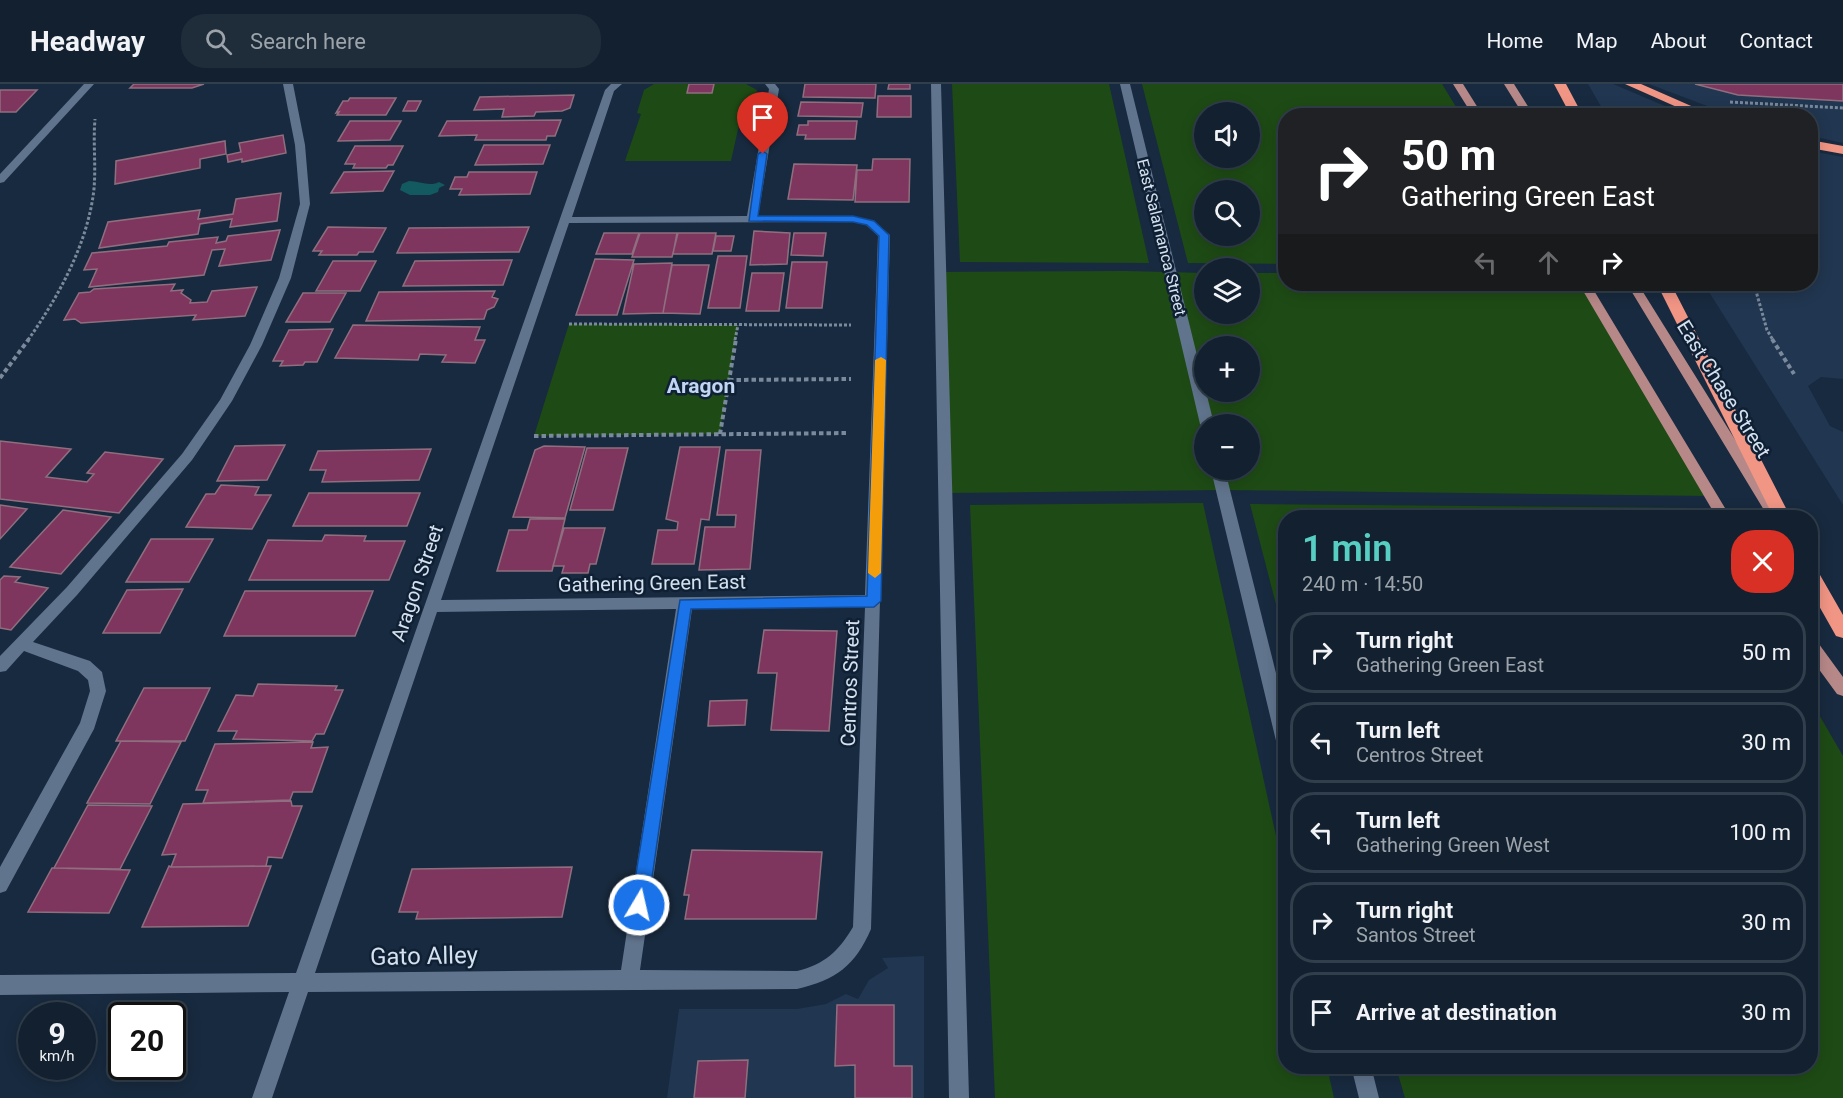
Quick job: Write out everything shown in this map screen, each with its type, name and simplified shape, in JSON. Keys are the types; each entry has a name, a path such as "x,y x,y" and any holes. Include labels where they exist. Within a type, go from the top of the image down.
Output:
{"highway":[{"path":"1560,84 1573,108"},
{"path":"1631,84 1689,108"},
{"path":"1818,145 1843,150"},
{"path":"1668,291 1778,510"},
{"path":"1818,587 1843,632"}],"main road":[{"path":"1458,84 1473,108"},
{"path":"1509,84 1524,108"},
{"path":"1588,291 1719,510"},
{"name":"East Chase Street","path":"1636,291 1771,510"},
{"path":"1818,655 1843,689"}],"street":[{"path":"0,180 89,84"},
{"name":"Aragon Street","path":"262,1098 564,220 610,90 617,84"},
{"path":"564,220 752,219 774,89 770,84"},
{"path":"936,84 959,1098"},
{"name":"East Salamanca Street","path":"1125,84 1205,414"},
{"path":"0,666 72,591 187,458 226,401 256,345 285,278 305,204 300,145 291,85"},
{"name":"Centros Street","path":"752,219 853,219 875,226 884,235 862,930 843,961"},
{"path":"1220,480 1278,716"},
{"name":"Gathering Green East","path":"431,606 874,601"},
{"path":"629,979 685,603"},
{"path":"0,885 88,724 98,691 96,677 84,666 21,644"},
{"name":"Gato Alley","path":"0,985 629,979 797,980 819,976 843,961"},
{"path":"1363,1074 1369,1098"}],"path":[{"path":"1722,103 1843,108"},
{"path":"0,378 29,340 76,258 92,201 95,180 93,132 96,112"},
{"path":"1756,291 1767,330 1794,374"},
{"path":"569,324 852,325"},
{"path":"720,434 738,325"},
{"path":"729,380 860,379"},
{"path":"534,435 858,433"}],"shaded area":[{"path":"1588,84 1613,84 1670,108 1602,108"},
{"path":"1649,84 1843,84 1843,143 1818,138 1818,108 1712,108"},
{"path":"1818,152 1843,157 1843,379 1821,377 1808,386 1830,426 1843,432 1843,505 1708,291 1818,291"},
{"path":"409,181 428,184 439,182 445,185 439,188 438,192 430,195 410,195 400,190 402,184"},
{"path":"924,956 924,1098 667,1098 679,1009 797,1009 826,1004 846,994 858,999 869,980 888,968 882,958"}],"green space":[{"path":"654,84 746,84 757,90 752,116 737,118 740,120 731,161 625,161 641,114 637,113 644,90"},
{"path":"952,84 1109,84 1149,263 960,262"},
{"path":"1142,84 1442,84 1457,108 1278,108 1278,264 1260,264 1260,258 1194,258 1194,263 1188,263"},
{"path":"940,272 1194,273 1194,324 1260,324 1260,273 1278,273 1278,291 1588,291 1710,496 1223,490 945,493"},
{"path":"569,324 738,325 720,434 534,436"},
{"path":"1203,503 1278,845 1278,1074 1329,1074 1334,1098 995,1098 970,505"},
{"path":"1250,504 1694,508 1695,510 1278,510 1278,612"},
{"path":"1818,713 1843,756 1843,1098 1405,1098 1398,1074 1818,1074"}],"building":[{"path":"134,84 204,84 192,88 130,88"},
{"path":"689,84 714,84 712,93 687,93"},
{"path":"805,84 876,84 875,98 803,97"},
{"path":"889,84 910,84 910,89 888,89"},
{"path":"1695,84 1843,84 1843,101 1738,95"},
{"path":"0,90 37,90 16,112 0,112"},
{"path":"574,95 570,108 562,111 536,112 534,116 502,117 504,109 474,110 480,97"},
{"path":"878,96 911,96 911,117 877,117"},
{"path":"350,98 396,98 386,115 337,115 343,101 348,101"},
{"path":"408,101 421,101 416,111 403,111"},
{"path":"801,102 863,103 861,117 798,116"},
{"path":"561,120 555,136 547,136 546,140 475,140 477,135 439,136 447,121"},
{"path":"350,121 401,121 390,140 338,141"},
{"path":"808,121 857,121 855,139 805,139 806,135 797,135 799,125 808,125"},
{"path":"283,135 286,153 242,162 242,159 228,162 227,155 241,152 239,143"},
{"path":"225,141 226,154 200,159 200,168 115,184 116,161"},
{"path":"484,145 550,145 543,164 475,165"},
{"path":"355,146 403,146 393,165 388,165 386,168 353,168 355,164 345,164"},
{"path":"873,159 910,159 909,202 855,202 857,170 872,170"},
{"path":"794,164 857,165 853,200 788,199"},
{"path":"394,171 383,191 331,193 344,172"},
{"path":"469,172 537,172 530,194 459,195 462,189 450,189 455,177 467,177"},
{"path":"281,193 277,221 230,227 232,219 200,224 198,234 99,248 108,222 200,210 198,219 233,214 236,199"},
{"path":"328,227 386,228 373,252 359,252 357,255 319,255 322,251 313,251"},
{"path":"529,227 519,252 397,253 409,228"},
{"path":"280,230 271,260 219,266 225,249 212,250 204,275 89,287 97,269 84,270 92,253 167,246 169,242 218,237 216,243 226,241 228,236"},
{"path":"754,231 790,233 787,264 750,265"},
{"path":"604,233 639,233 632,254 596,254"},
{"path":"640,233 678,233 672,257 632,257"},
{"path":"677,233 716,233 712,254 673,254"},
{"path":"794,233 826,233 823,256 791,255"},
{"path":"716,236 734,236 731,251 713,251"},
{"path":"718,256 747,256 740,308 708,308"},
{"path":"595,259 634,260 617,315 576,315"},
{"path":"512,260 503,285 403,286 415,261"},
{"path":"333,261 376,261 360,291 316,291"},
{"path":"792,262 827,262 822,308 786,308"},
{"path":"672,263 663,313 623,314 634,264"},
{"path":"672,265 709,265 700,314 663,313"},
{"path":"752,273 784,273 779,311 746,311"},
{"path":"175,284 171,291 183,290 181,293 191,300 190,303 207,302 212,291 257,287 245,316 193,320 196,315 81,323 75,319 64,320 79,293 90,292 94,289"},
{"path":"495,291 492,297 498,299 494,307 487,310 484,319 366,321 379,292"},
{"path":"303,293 346,293 330,322 286,322"},
{"path":"353,325 480,327 475,340 485,340 475,363 442,362 446,355 420,354 418,360 335,358"},
{"path":"333,329 317,362 280,366 283,361 273,361 289,330"},
{"path":"0,441 71,449 46,477 87,482 94,474 87,473 105,452 163,459 119,513 0,499"},
{"path":"285,445 267,480 217,481 235,446"},
{"path":"544,446 585,447 565,518 513,517 535,450"},
{"path":"680,447 720,447 709,520 701,519 694,564 652,564 658,530 677,530 678,522 666,519"},
{"path":"587,448 628,448 613,510 570,510"},
{"path":"431,449 419,480 322,482 326,470 310,470 318,451"},
{"path":"726,450 761,450 750,569 699,570 705,527 735,527 736,515 717,515"},
{"path":"221,485 259,487 255,495 271,495 252,529 186,527 206,494 215,494"},
{"path":"309,493 420,493 407,526 293,526"},
{"path":"0,505 27,509 0,539"},
{"path":"63,510 111,517 61,574 10,567"},
{"path":"530,519 565,519 552,571 497,571 509,530 527,530"},
{"path":"564,528 605,528 596,564 590,564 588,573 562,573 564,566 553,566"},
{"path":"325,535 366,536 364,541 405,541 389,580 249,580 268,540 322,541"},
{"path":"151,539 213,539 189,582 126,582"},
{"path":"4,576 20,577 15,582 48,588 11,630 0,628 0,580"},
{"path":"183,589 160,633 103,633 127,590"},
{"path":"245,591 373,591 355,636 224,636"},
{"path":"764,630 837,631 829,731 771,730 777,673 758,673"},
{"path":"258,684 337,686 335,690 343,690 324,734 316,734 312,741 233,739 237,731 218,731 236,695 253,696"},
{"path":"144,688 210,688 185,741 116,741"},
{"path":"747,700 745,725 708,726 710,701"},
{"path":"121,741 181,742 150,804 87,803"},
{"path":"313,742 311,748 328,747 312,792 293,792 290,800 203,803 208,790 196,790 215,744"},
{"path":"291,801 292,806 302,806 282,858 268,857 266,866 171,867 176,854 162,855 183,804"},
{"path":"88,805 152,806 120,869 54,868"},
{"path":"692,850 822,852 816,919 685,919 689,895 684,895"},
{"path":"169,866 271,866 248,926 142,927"},
{"path":"572,867 562,917 416,919 418,912 399,912 412,869"},
{"path":"52,868 130,870 109,913 28,912"},
{"path":"837,1005 894,1005 894,1066 912,1066 912,1098 855,1098 855,1065 835,1066"},
{"path":"748,1060 745,1098 694,1098 698,1061"}],"slow traffic":[{"path":"875,573 881,360"}],"district":[{"name":"Aragon","path":"701,386"}],"route":[{"path":"639,905 685,603 874,601 884,235 870,223 853,219 752,219 763,154"}]}
